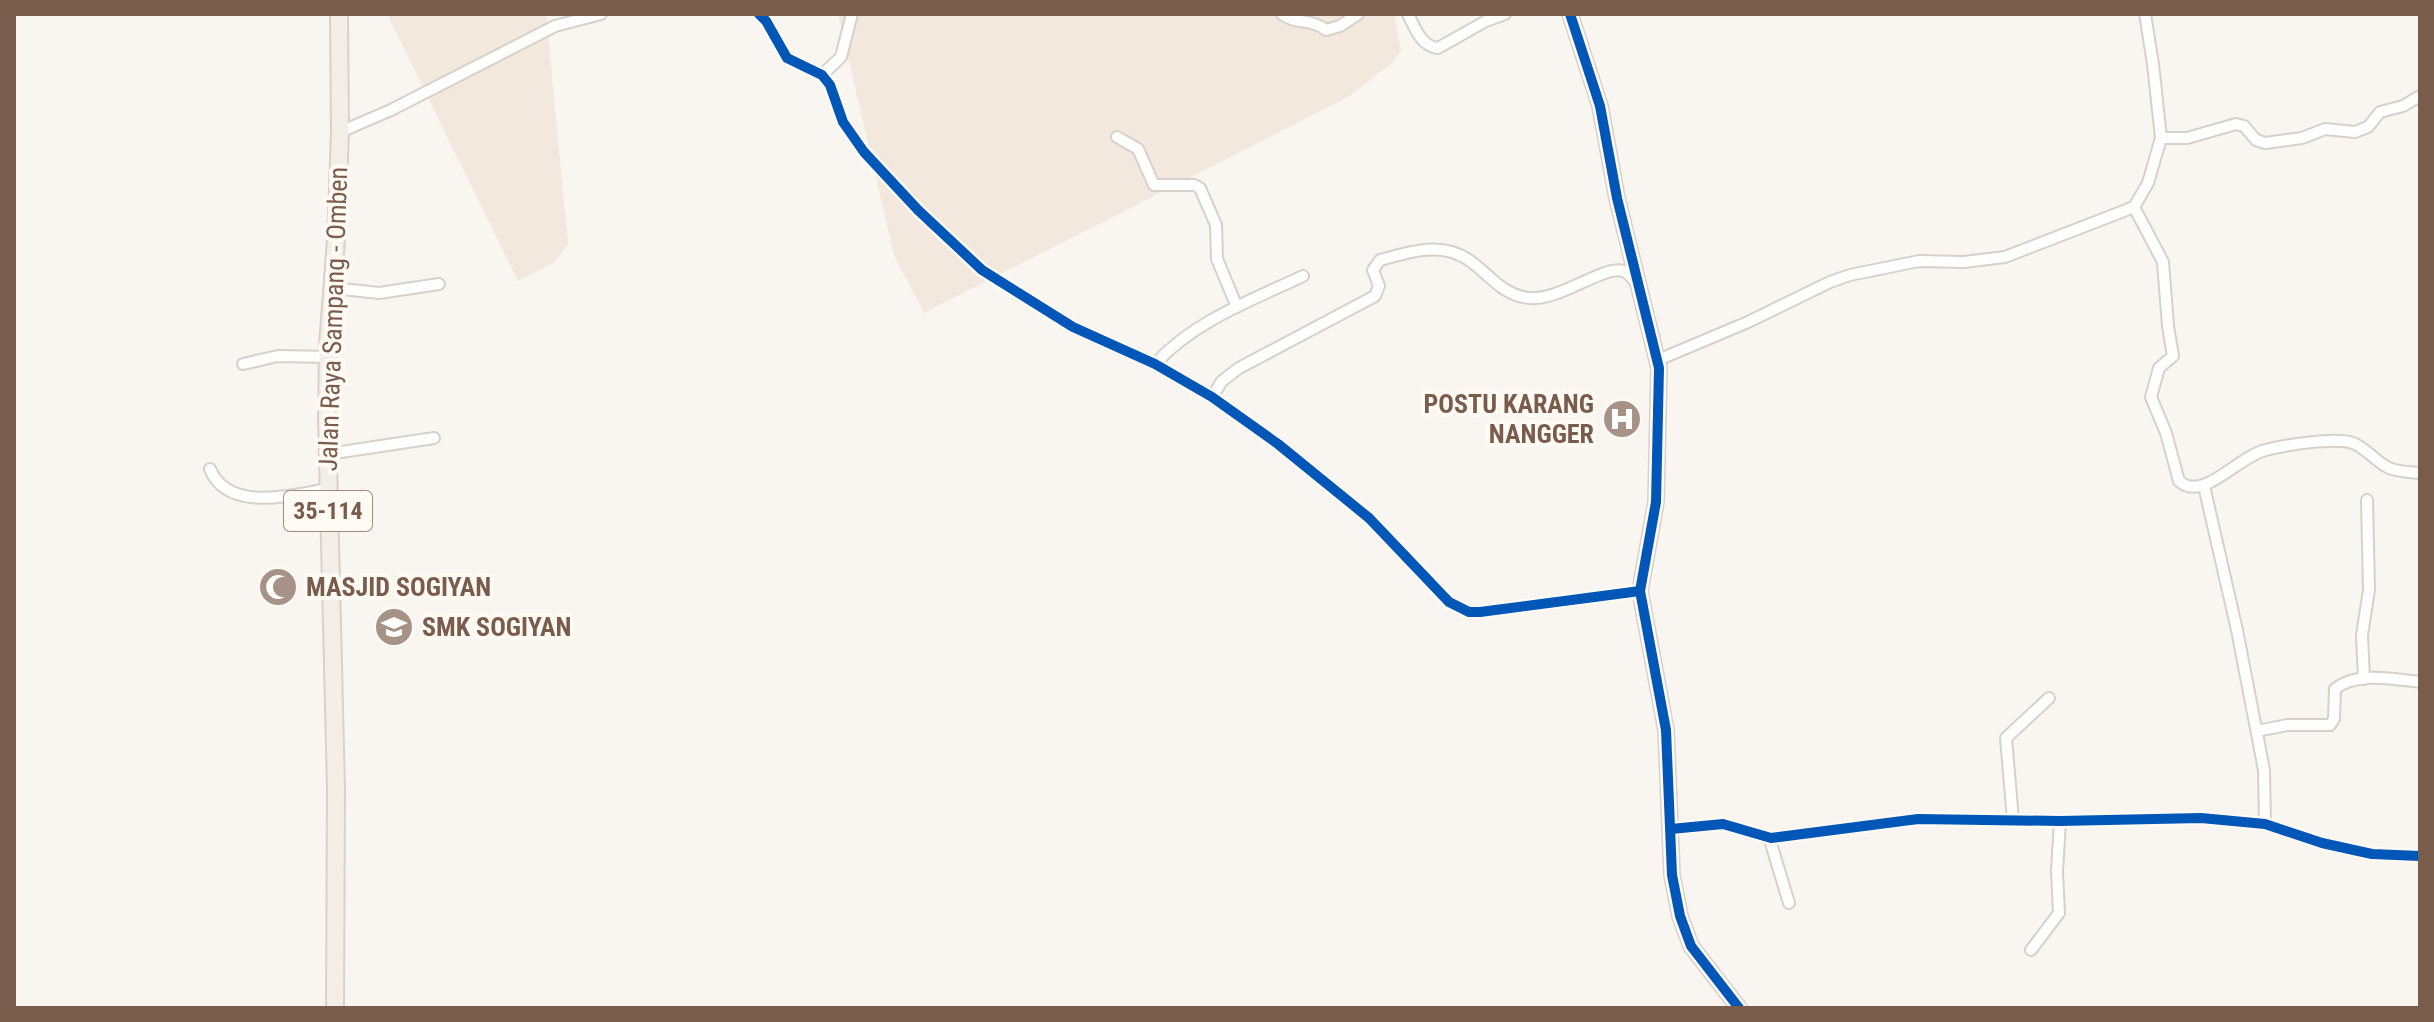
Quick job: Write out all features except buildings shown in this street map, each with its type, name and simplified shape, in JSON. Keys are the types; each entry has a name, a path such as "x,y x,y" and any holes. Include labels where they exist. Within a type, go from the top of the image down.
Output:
{"main road":[{"name":"Jalan Raya Sampang - Omben","path":"335,1008 336,802 328,454 329,357 340,132 339,14"}],"street":[{"path":"340,132 378,117 555,26 601,14"},
{"path":"759,14 787,58 822,75 835,95 843,122 864,152 918,210 982,270 1073,327 1155,364 1212,397 1278,444 1369,518 1449,602 1469,612 1492,611 1640,591"},
{"path":"822,75 841,57 852,14"},
{"path":"1282,14 1292,20 1312,21 1326,30 1340,26 1358,14"},
{"path":"1408,14 1422,40 1438,48 1505,14"},
{"path":"1570,14 1600,106 1637,283 1658,360 1656,502 1640,591 1666,730 1672,875 1680,916 1691,946 1739,1008"},
{"path":"1658,360 1850,275 1919,261 1983,262 2005,257 2134,207 2148,183 2161,138 2145,14"},
{"path":"2161,138 2187,138 2236,124 2244,126 2256,140 2265,143 2302,138 2325,129 2355,132 2368,127 2380,112 2403,106 2420,96"},
{"path":"1117,137 1138,149 1154,185 1194,185 1200,188 1216,225 1217,259 1237,307"},
{"path":"2134,207 2163,262 2173,353 2172,359 2159,368 2152,402 2166,433 2179,481 2189,487 2204,486 2253,454 2341,441 2357,445 2389,468 2420,473"},
{"path":"1212,397 1222,381 1239,368 1375,296 1379,286 1374,267 1380,260 1427,249 1449,251 1471,263 1508,293 1527,298 1551,297 1613,270 1626,272 1637,283"},
{"path":"1155,364 1193,330 1303,276"},
{"path":"333,288 379,293 439,284"},
{"path":"243,364 278,356 329,357"},
{"path":"328,454 434,438"},
{"path":"210,469 220,486 241,495 285,498 328,489"},
{"path":"2204,486 2257,731 2264,770 2265,824"},
{"path":"2364,679 2362,635 2369,590 2367,500"},
{"path":"2257,731 2287,725 2330,725 2334,719 2335,689 2343,683 2397,678 2420,682"},
{"path":"2013,820 2006,738 2049,698"},
{"path":"1671,829 1723,824 1782,838 1918,819 2060,821 2201,818 2265,824 2322,843 2372,854 2420,856"},
{"path":"2031,950 2059,913 2060,821"},
{"path":"1769,837 1789,903"}],"shaded area":[{"path":"387,14 546,14 568,244 555,262 518,281"},
{"path":"838,14 1394,14 1401,51 1392,63 1348,97 924,313 894,255"}],"cycle path":[{"path":"759,14 787,58 822,75 830,85 843,122 864,152 918,210 982,270 1073,327 1155,364 1212,397 1278,444 1369,518 1449,602 1469,612 1480,612 1640,591"},
{"path":"1570,14 1600,106 1617,198 1659,368 1656,502 1640,591 1666,730 1672,875 1680,916 1691,946 1739,1008"},
{"path":"1671,829 1723,824 1771,838 1918,819 2060,821 2201,818 2265,824 2322,843 2372,854 2420,856"}],"place":[{"name":"POSTU KARANG NANGGER","path":"1622,419"},
{"name":"MASJID SOGIYAN","path":"278,587"},
{"name":"SMK SOGIYAN","path":"394,627"}]}
